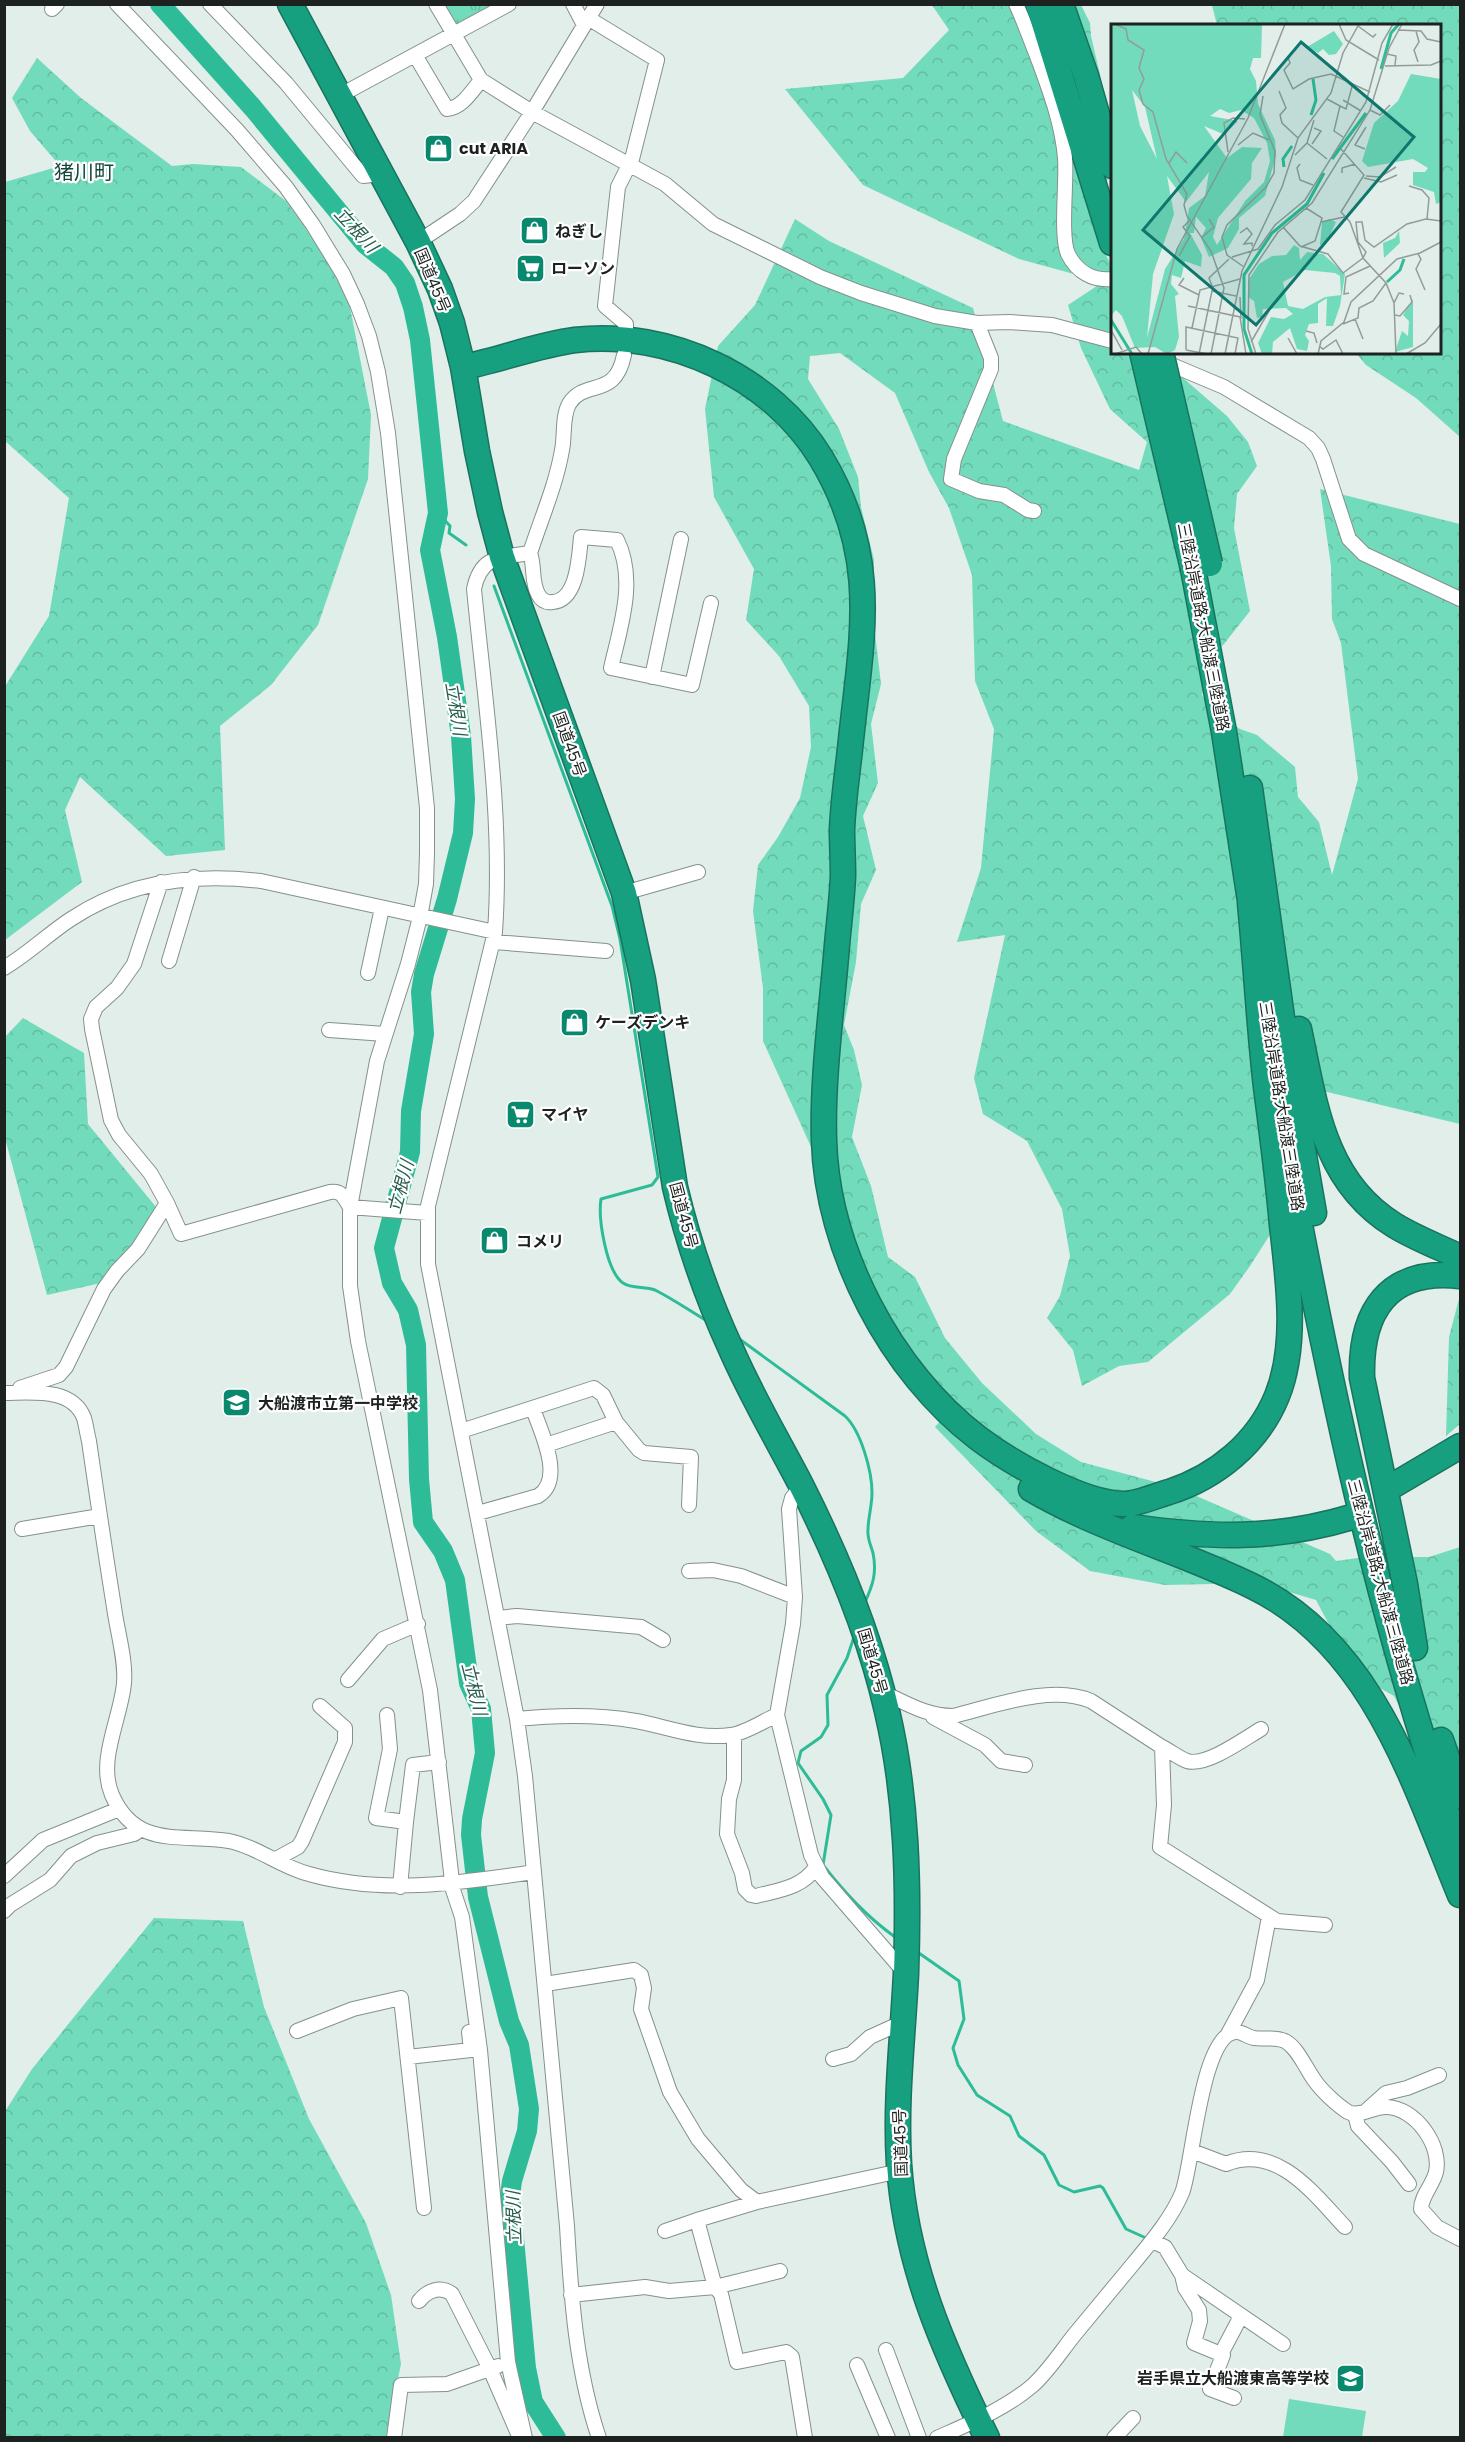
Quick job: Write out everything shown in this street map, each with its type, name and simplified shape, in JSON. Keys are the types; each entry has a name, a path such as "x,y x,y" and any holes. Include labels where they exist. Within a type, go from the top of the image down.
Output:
{"highway":[{"name":"国道45号","path":"290,4 418,242 440,289 452,323 481,472 502,557 624,893 643,980 673,1176 682,1218 709,1298 732,1352 834,1553 857,1610 882,1692 898,1771 905,1840 906,1974 898,2112 900,2171 909,2241 918,2277 948,2358 983,2429"},
{"path":"1038,4 1111,239"},
{"path":"1061,4 1111,159"},
{"path":"462,367 572,341 601,339 669,347 700,358 755,388 800,429 818,453 849,515 858,546 863,576 863,620 842,827 843,880 824,1097 824,1145 831,1197 852,1268 863,1294 899,1354 942,1406 973,1434 1000,1454 1058,1486 1089,1507 1255,1587 1298,1616 1334,1649 1362,1683 1380,1710 1461,1895"},
{"name":"三陸沿岸道路;大船渡三陸道路","path":"1143,354 1202,567"},
{"name":"三陸沿岸道路;大船渡三陸道路","path":"1167,357 1202,567 1224,732 1258,901 1326,1277 1364,1455 1415,1648 1461,1796"},
{"path":"1089,1507 1125,1504 1191,1485 1212,1473 1250,1440 1266,1419 1278,1393 1288,1341 1287,1268 1265,1080 1258,901"},
{"path":"1258,901 1294,1007 1319,1124 1343,1176 1371,1208 1393,1224 1461,1257"},
{"name":"三陸沿岸道路;大船渡三陸道路","path":"1258,901 1287,1158 1332,1384 1381,1589 1425,1743 1461,1851"},
{"path":"1415,1648 1405,1584 1362,1378 1362,1344 1371,1316 1388,1294 1415,1279 1431,1276 1461,1276"},
{"path":"1461,1446 1396,1491 1430,1482 1461,1464"},
{"path":"1089,1507 1202,1521 1260,1521 1351,1510"}],"street":[{"path":"117,4 237,130 286,187 313,225 343,274 369,336 388,433 427,808 426,884 424,918 377,1061 354,1207 350,1286 358,1341 430,1690 471,2050 408,2057"},
{"path":"210,4 285,83 363,176 381,174"},
{"path":"436,4 452,35 481,80 532,112 630,164 675,191 713,224 820,277 861,293 935,316 977,323 1009,322 1052,325 1111,340"},
{"path":"339,96 509,4"},
{"path":"573,4 586,22 657,60 630,164 618,187 605,306 626,324 626,328"},
{"path":"418,242 468,208 532,112 597,4"},
{"path":"1016,4 1055,103 1063,137 1065,245 1071,259 1090,277 1111,279"},
{"path":"415,55 447,109 457,106 468,97 481,80"},
{"path":"977,323 991,358 991,369 954,459 951,479 979,491 1004,495 1028,510 1034,511"},
{"path":"1152,354 1167,357 1224,387 1309,438 1318,448 1323,459 1348,538 1355,547 1364,554 1461,599"},
{"path":"624,355 621,370 615,379 578,395 567,409 562,452 530,553 534,563 534,581 537,592 542,600 550,603 558,601 574,583 578,570 581,537 616,540 625,568 626,598 611,668 692,685 711,603"},
{"path":"652,676 681,539"},
{"path":"530,553 502,557 483,564 477,575 474,589 497,829 499,886 490,934 420,1212 428,1264 517,1719 545,1984 571,2295 587,2397 599,2438"},
{"path":"624,893 698,872"},
{"path":"4,968 74,917 102,901 129,890 194,877 227,877 261,881 490,934 606,951"},
{"path":"170,962 194,877"},
{"path":"161,882 140,951 117,988 96,1007 92,1029 111,1120 119,1135 151,1174 181,1234 337,1191 354,1207 420,1212"},
{"path":"368,973 382,908"},
{"path":"329,1030 385,1034"},
{"path":"4,1393 59,1375 66,1367 104,1289 117,1270 138,1249 167,1203"},
{"path":"460,1431 594,1388 603,1395 616,1422 644,1453 690,1457 689,1505"},
{"path":"4,1393 41,1393 67,1398 77,1407 83,1417 89,1441 124,1680 108,1775 111,1792 119,1809 140,1830 152,1835 229,1841 276,1859 305,1874 325,1879 400,1887 454,1885 534,1872"},
{"path":"478,1513 545,1492 552,1474 546,1445 533,1409"},
{"path":"546,1445 616,1422"},
{"path":"801,1486 792,1498 789,1509 795,1597 793,1624 777,1715 801,1816 816,1867 906,1974"},
{"path":"22,1529 100,1516"},
{"path":"689,1571 713,1570 741,1576 795,1597"},
{"path":"497,1618 517,1616 641,1627 663,1640"},
{"path":"348,1680 383,1639 418,1624"},
{"path":"882,1692 984,1745 1001,1761 1025,1766"},
{"path":"926,1713 953,1716 1034,1697 1056,1693 1069,1694 1091,1701 1162,1747 1188,1761 1198,1762 1210,1758 1261,1729"},
{"path":"276,1859 298,1846 302,1841 345,1743 345,1728 320,1706"},
{"path":"517,1719 566,1714 636,1721 684,1734 715,1737 734,1735 777,1715"},
{"path":"387,1715 390,1749 376,1818 406,1822"},
{"path":"734,1735 734,1780 729,1799 728,1834 747,1892 756,1896 792,1887 810,1875 816,1867"},
{"path":"1162,1747 1164,1805 1160,1847 1277,1921 1325,1925"},
{"path":"400,1887 413,1765 439,1762"},
{"path":"4,1876 43,1840 119,1809"},
{"path":"4,1911 50,1880 71,1856 97,1843 134,1834 140,1830"},
{"path":"454,1885 462,1917 480,2050 508,2362 525,2438"},
{"path":"936,2438 983,2429 1032,2386 1152,2241 1173,2211 1182,2194 1189,2172 1209,2064 1257,1980 1269,1917"},
{"path":"545,1984 634,1970 641,1975 644,1988 640,2009 670,2091 698,2139 741,2190 758,2202"},
{"path":"297,2031 353,2009 401,1998 424,2208"},
{"path":"833,2059 851,2054 870,2037 903,2022"},
{"path":"1228,2034 1237,2032 1254,2038 1276,2038 1287,2042 1316,2082 1347,2111 1361,2112 1389,2106 1405,2112 1425,2131 1437,2160 1432,2186 1421,2204 1421,2209 1437,2227 1461,2239"},
{"path":"1409,2184 1358,2126 1361,2112 1386,2093 1407,2088 1438,2075"},
{"path":"1192,2151 1226,2164 1239,2159 1263,2160 1293,2174 1345,2227"},
{"path":"664,2231 758,2202 900,2171"},
{"path":"697,2220 715,2287 721,2294 737,2362 786,2352 792,2356 806,2438"},
{"path":"1152,2241 1166,2247 1182,2275 1185,2288 1199,2310 1200,2321 1194,2343 1221,2354"},
{"path":"571,2295 645,2287 669,2291 715,2287 780,2271"},
{"path":"1182,2275 1283,2344"},
{"path":"419,2301 424,2295 438,2289 452,2294 490,2369 520,2438"},
{"path":"1234,2398 1210,2389 1223,2355 1221,2354 1241,2316"},
{"path":"886,2350 920,2438"},
{"path":"394,2438 401,2385 447,2384 508,2362"},
{"path":"857,2365 888,2438"},
{"path":"1114,2438 1133,2418"}],"green space":[{"path":"445,5 502,5 458,28"},
{"path":"932,5 1081,5 1090,23 1111,122 1106,195 1096,235 1111,265 1111,354 1163,354 1183,378 1227,416 1248,442 1257,466 1237,494 1234,528 1250,611 1224,644 1211,655 1202,695 1218,714 1240,729 1257,735 1295,767 1298,797 1319,822 1332,875 1358,779 1341,643 1332,619 1331,566 1320,489 1460,524 1460,1124 1290,1083 1298,1130 1278,1222 1250,1266 1230,1294 1148,1362 1119,1366 1082,1386 1073,1350 1047,1318 1060,1296 1070,1256 1062,1209 1027,1141 983,1114 974,1078 1005,935 957,942 981,868 994,729 975,681 972,575 949,508 929,472 895,393 840,353 810,356 808,379 839,429 858,477 861,507 874,560 874,625 881,684 871,724 878,783 863,816 876,870 861,904 856,962 844,1025 854,1050 862,1085 852,1137 871,1186 888,1257 915,1277 945,1338 982,1383 1036,1434 1081,1462 1178,1488 1330,1554 1336,1561 1365,1557 1429,1557 1460,1547 1460,1791 1413,1733 1394,1696 1355,1674 1316,1600 1259,1583 1165,1585 1090,1571 1036,1531 935,1427 955,1404 915,1354 880,1299 763,1041 763,988 753,911 758,865 778,837 800,798 811,747 809,706 779,656 746,620 754,569 714,497 705,409 718,346 755,305 795,219 829,241 973,308 1003,421 1139,470 1147,442 1110,409 1081,348 1068,305 1103,282 1019,259 863,185 785,89 903,78 949,30"},
{"path":"1212,5 1460,5 1460,437 1416,398 1366,365 1357,354 1441,354 1441,24 1217,24"},
{"path":"37,58 81,98 172,166 193,164 241,167 286,201 321,250 349,302 371,415 368,479 318,625 271,685 220,726 225,850 166,856 80,777 65,810 82,882 5,940 4,688 49,616 69,498 5,441 5,182 60,166 30,131 12,98"},
{"path":"23,1018 84,1053 88,1124 156,1207 119,1279 47,1295 5,1138 4,1038"},
{"path":"1460,1295 1460,1424 1446,1436 1449,1337"},
{"path":"154,1918 243,1921 264,2007 309,2119 366,2223 391,2295 401,2364 386,2437 5,2437 4,2113 32,2069"},
{"path":"1289,2399 1366,2411 1362,2437 1283,2437"}],"waterway":[{"name":"立根川","path":"160,4 253,108 365,244 394,267 405,283 420,340 438,513 430,550 447,637 461,736 465,799 463,833 447,899 424,974 421,992 424,1034 411,1111 410,1152 384,1248 392,1283 408,1310 416,1345 419,1479 423,1522 443,1551 455,1580 469,1683 481,1709 485,1753 471,1835 478,1897 509,2021 519,2045 529,2109 527,2131 512,2181 510,2196 526,2368 533,2402 556,2438"},
{"path":"438,513 450,526 449,533 466,545"},
{"path":"494,586 612,906 620,939 658,1177 652,1185 601,1199 602,1231 608,1256 617,1277 623,1283 655,1290 707,1321"},
{"path":"738,1338 845,1416 861,1441 870,1474 872,1493 868,1533 874,1560 872,1584 865,1602"},
{"path":"855,1634 847,1658 827,1695 828,1725 821,1737 801,1751 798,1763 823,1799 831,1815 823,1865 856,1904 895,1937"},
{"path":"916,1951 959,1981 964,2019 953,2048 958,2065 977,2095 1010,2116 1019,2136 1044,2155 1059,2185 1074,2192 1100,2186 1126,2229 1146,2238"}],"place":[{"name":"cut ARIA","path":"438,148"},
{"name":"ねぎし","path":"534,231"},
{"name":"ローソン","path":"530,268"},
{"name":"ケーズデンキ","path":"574,1022"},
{"name":"マイヤ","path":"520,1114"},
{"name":"コメリ","path":"495,1241"},
{"name":"大船渡市立第一中学校","path":"237,1403"},
{"name":"岩手県立大船渡東高等学校","path":"1350,2378"}],"district":[{"name":"猪川町","path":"84,172"}]}
